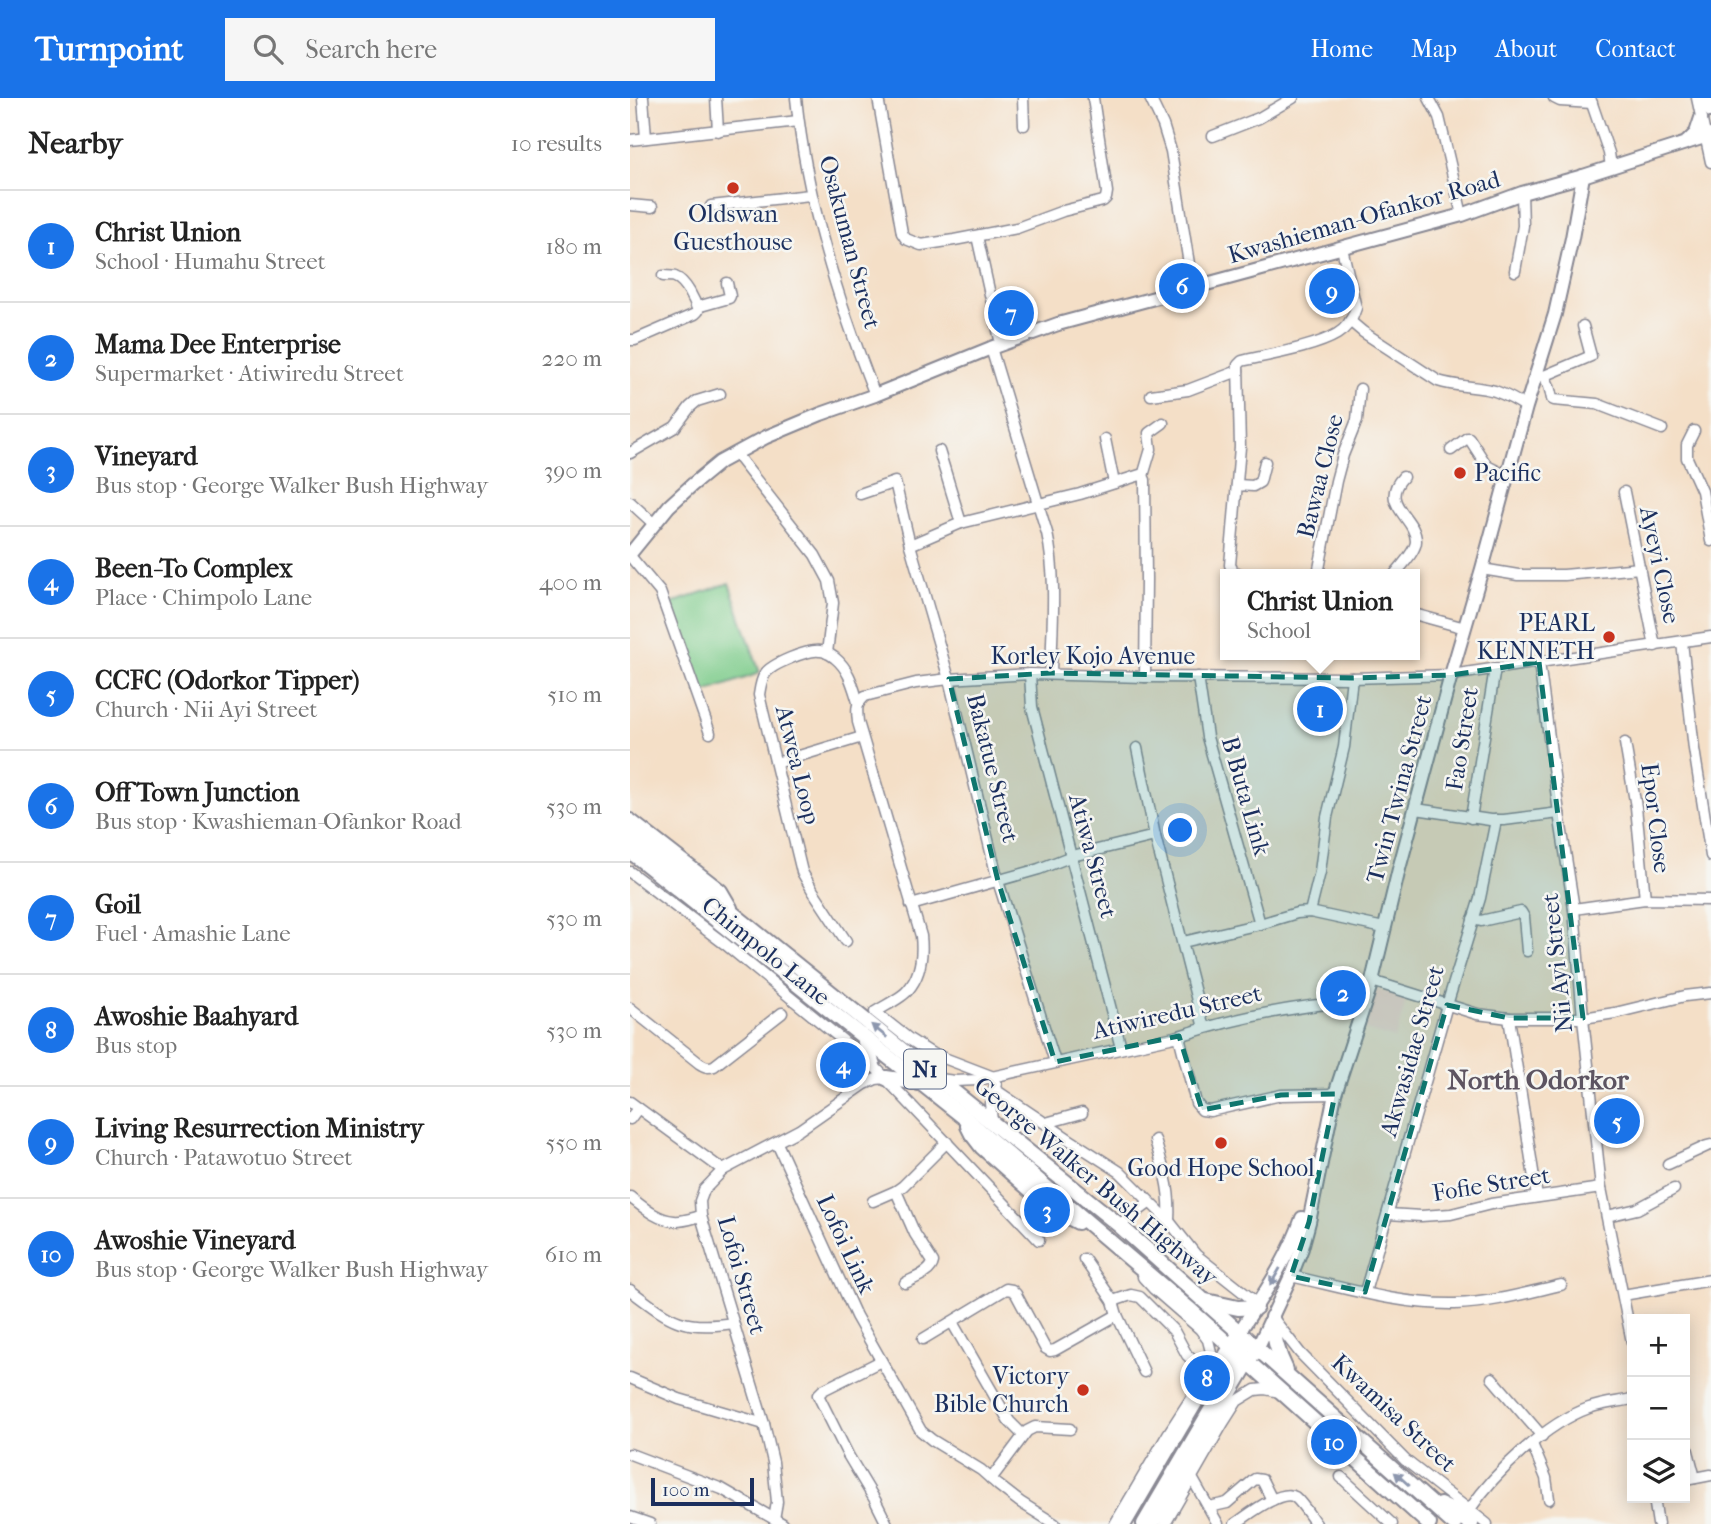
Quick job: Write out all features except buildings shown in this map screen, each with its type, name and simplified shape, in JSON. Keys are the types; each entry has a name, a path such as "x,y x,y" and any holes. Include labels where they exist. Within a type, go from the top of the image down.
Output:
{"highway":[{"path":"1706,114 1708,98"},
{"path":"630,821 720,891 732,913"},
{"name":"George Walker Bush Highway","path":"630,835 732,913 1119,1225 1454,1524"},
{"name":"George Walker Bush Highway","path":"630,851 965,1118 982,1147 1051,1208 1100,1232 1230,1346 1242,1363 1284,1393 1429,1524"},
{"path":"861,1035 873,1065"},
{"path":"886,1078 920,1083"},
{"path":"1202,1300 1238,1308 1257,1306"},
{"path":"1272,1317 1276,1347 1290,1378"},
{"path":"1144,1524 1242,1363 1239,1332"},
{"path":"1222,1360 1227,1358 1242,1363"},
{"path":"1422,1497 1471,1517"}],"main road":[{"path":"1687,143 1706,114"},
{"name":"Kwashieman-Ofankor Road","path":"630,555 669,506 720,462 766,437 821,414 1058,324 1462,215 1522,193 1708,136"},
{"name":"Twin Twina Street","path":"1153,1524 1242,1363 1257,1349 1292,1276 1309,1222 1335,1094 1371,981 1451,675 1526,407 1541,375 1583,176"},
{"name":"Twin Twina Street","path":"1125,1524 1171,1436 1277,1275 1298,1232 1320,1168"}],"street":[{"path":"643,98 646,138"},
{"path":"716,98 718,131"},
{"name":"Osakuman Street","path":"796,98 810,195 834,283 875,395"},
{"path":"878,98 902,233 906,239 921,245 1017,228 1063,211 1103,201 1107,192 1093,98"},
{"path":"1023,98 1024,125"},
{"path":"1150,98 1163,125 1171,151 1193,289"},
{"path":"1213,136 1259,118 1293,98"},
{"path":"1429,98 1439,117 1462,215"},
{"path":"1553,98 1560,101 1591,101 1609,153 1611,167"},
{"path":"1697,98 1706,114 1711,162"},
{"path":"630,140 798,121"},
{"path":"1515,271 1524,218 1522,193"},
{"path":"711,206 810,195"},
{"path":"630,205 652,207"},
{"path":"977,236 996,346 1052,554 1054,577 1051,673"},
{"path":"1232,569 1230,565 1240,447 1238,365 1242,361 1326,339 1344,329 1356,308 1342,248"},
{"path":"630,340 698,311 687,289 676,277 663,276"},
{"path":"697,307 729,298 727,284"},
{"path":"1350,321 1438,381 1498,392 1526,407"},
{"path":"1583,326 1591,356 1541,375 1549,385 1552,399 1597,404 1662,429"},
{"path":"1151,395 1194,388 1238,371"},
{"name":"Bawaa Close","path":"1319,569 1336,481 1357,421 1360,389"},
{"path":"630,453 668,433 696,401 720,394"},
{"path":"1145,677 1143,476 1151,449 1149,433 1163,423"},
{"path":"1694,431 1687,445 1687,458 1702,491 1711,541"},
{"path":"1451,450 1467,438 1487,466 1507,477"},
{"path":"1105,439 1114,483"},
{"path":"939,451 961,523"},
{"path":"735,453 815,555 829,580 833,603 827,653 837,659 847,671 858,702 862,737 921,936 921,963 908,991 875,1012 931,1053 996,1075 990,1103 992,1121"},
{"path":"1237,485 1257,485 1261,482 1265,462"},
{"path":"910,545 961,523 1143,476"},
{"path":"1399,569 1415,547 1416,540 1396,503 1396,484 1403,477"},
{"name":"Bakatue Street","path":"860,494 895,482 910,545 949,679 998,881 1055,1062"},
{"name":"Ayeyi Close","path":"1624,492 1655,646"},
{"path":"630,502 654,524"},
{"path":"630,555 660,592 710,733"},
{"path":"1482,569 1518,575 1564,575 1640,568"},
{"path":"1420,615 1465,628"},
{"name":"Korley Kojo Avenue","path":"858,702 865,696 916,683 1051,673 1145,677 1352,678 1451,675 1711,638"},
{"path":"1682,642 1694,749 1711,856"},
{"name":"Atwea Loop","path":"827,653 818,650 804,653 776,665 763,676 759,695 803,872 846,941"},
{"name":"Nii Ayi Street","path":"1539,662 1574,909 1601,1188 1627,1316"},
{"name":"Fao Street","path":"1471,818 1495,668"},
{"name":"Atiwa Street","path":"1030,674 1032,706 1121,1048"},
{"name":"B Buta Link","path":"1198,677 1207,737 1261,925"},
{"path":"1310,912 1320,873 1327,817 1344,747 1352,678"},
{"path":"776,763 862,737"},
{"name":"Epor Close","path":"1625,743 1636,807 1645,899"},
{"path":"1137,748 1155,836 1204,1028"},
{"path":"1416,809 1496,820 1559,813"},
{"name":"Akwasidae Street","path":"1366,1292 1480,898 1496,820"},
{"path":"911,905 998,881 1072,856 1155,836"},
{"name":"Chimpolo Lane","path":"630,872 725,944 873,1065 1039,1240"},
{"path":"1574,909 1645,899 1711,900"},
{"path":"1183,942 1310,912 1384,928"},
{"path":"1473,919 1481,921 1521,912 1524,917 1527,951"},
{"path":"1371,981 1477,1014 1509,1018 1583,1018 1711,993"},
{"name":"Atiwiredu Street","path":"939,1079 967,1081 1179,1036 1270,1012 1320,1003 1365,1000"},
{"path":"630,1007 699,1063 709,1068 782,1013"},
{"path":"1509,1018 1537,1197"},
{"path":"1179,1036 1196,1103 1202,1110 1210,1111 1281,1095 1335,1094"},
{"path":"865,1084 873,1065"},
{"name":"Lofoi Street","path":"778,1521 777,1489 764,1424 701,1216 700,1201 704,1190 723,1170 799,1130 865,1084 886,1078"},
{"path":"994,1089 1120,1172 1169,1221 1196,1255 1257,1306"},
{"path":"630,1119 634,1105 723,1170"},
{"path":"1046,1123 1082,1113"},
{"path":"1155,1140 1168,1186 1169,1221"},
{"path":"873,1200 896,1191 947,1142"},
{"name":"Lofoi Link","path":"777,1143 856,1316 921,1431 981,1470 1020,1502 1055,1524"},
{"path":"1668,1164 1711,1146"},
{"name":"Fofie Street","path":"1388,1214 1451,1214 1491,1204 1601,1188"},
{"path":"1607,1216 1637,1209 1674,1189"},
{"path":"896,1191 915,1234 933,1262 932,1269 905,1283"},
{"path":"630,1197 650,1213 663,1219 675,1222 701,1216"},
{"path":"1119,1225 1149,1203"},
{"path":"1084,1259 1113,1301 1144,1372"},
{"name":"George Walker Bush Highway","path":"1132,1259 1154,1289 1200,1329 1208,1340 1211,1352 1206,1373"},
{"path":"1292,1276 1426,1304 1488,1301 1561,1285"},
{"path":"1623,1295 1711,1280"},
{"path":"923,1339 1006,1289 1016,1294 1045,1348 1050,1350 1055,1350 1117,1315"},
{"path":"630,1290 673,1320 690,1325 709,1326 733,1323"},
{"path":"1113,1301 1131,1295 1140,1297 1174,1331 1187,1355 1206,1373 1171,1436 1115,1524"},
{"name":"Kwamisa Street","path":"1272,1317 1300,1353 1405,1460 1471,1517 1487,1524"},
{"path":"952,1322 1009,1421 1023,1435"},
{"path":"881,1361 823,1390 818,1393 818,1398 887,1524"},
{"path":"630,1378 679,1399 764,1424"},
{"path":"1492,1378 1542,1436"},
{"path":"1166,1524 1237,1401 1255,1390 1284,1393"},
{"path":"1471,1517 1483,1489 1542,1436 1565,1419 1591,1407 1627,1400"},
{"path":"991,1479 1027,1430 1035,1427 1070,1429"},
{"path":"1532,1444 1546,1478 1549,1499"},
{"path":"630,1454 722,1489 778,1521"},
{"path":"1690,1479 1711,1475"},
{"path":"1341,1477 1392,1524"},
{"path":"1192,1478 1218,1524"},
{"path":"1209,1507 1227,1503 1258,1478 1262,1480 1272,1500"},
{"path":"1235,1524 1272,1500 1288,1494 1295,1497 1316,1524"},
{"path":"1655,1503 1658,1524"},
{"path":"630,1517 650,1524"}],"highlighted area":[{"path":"1539,662 1583,1018 1509,1018 1447,1005 1365,1292 1291,1276 1309,1222 1335,1094 1281,1095 1202,1110 1179,1036 1055,1062 998,881 949,679 1051,673 1352,678 1451,675"}],"shaded area":[{"path":"1372,987 1407,997 1395,1039 1359,1028"}],"green space":[{"path":"729,583 760,673 700,694 669,604"}],"place":[{"name":"Oldswan Guesthouse","path":"733,188"},
{"name":"Off Town Junction","path":"1182,286"},
{"name":"Living Resurrection Ministry","path":"1332,291"},
{"name":"Goil","path":"1011,313"},
{"name":"Pacific","path":"1460,473"},
{"name":"PEARL KENNETH","path":"1609,637"},
{"name":"Christ Union","path":"1320,709"},
{"name":"Mama Dee Enterprise","path":"1343,993"},
{"name":"Been-To Complex","path":"843,1065"},
{"name":"CCFC (Odorkor Tipper)","path":"1617,1121"},
{"name":"Good Hope School","path":"1221,1143"},
{"name":"Vineyard","path":"1047,1210"},
{"name":"Awoshie Baahyard","path":"1207,1378"},
{"name":"Victory Bible Church","path":"1083,1390"},
{"name":"Awoshie Vineyard","path":"1334,1442"}],"district":[{"name":"North Odorkor","path":"1538,1079"}]}
